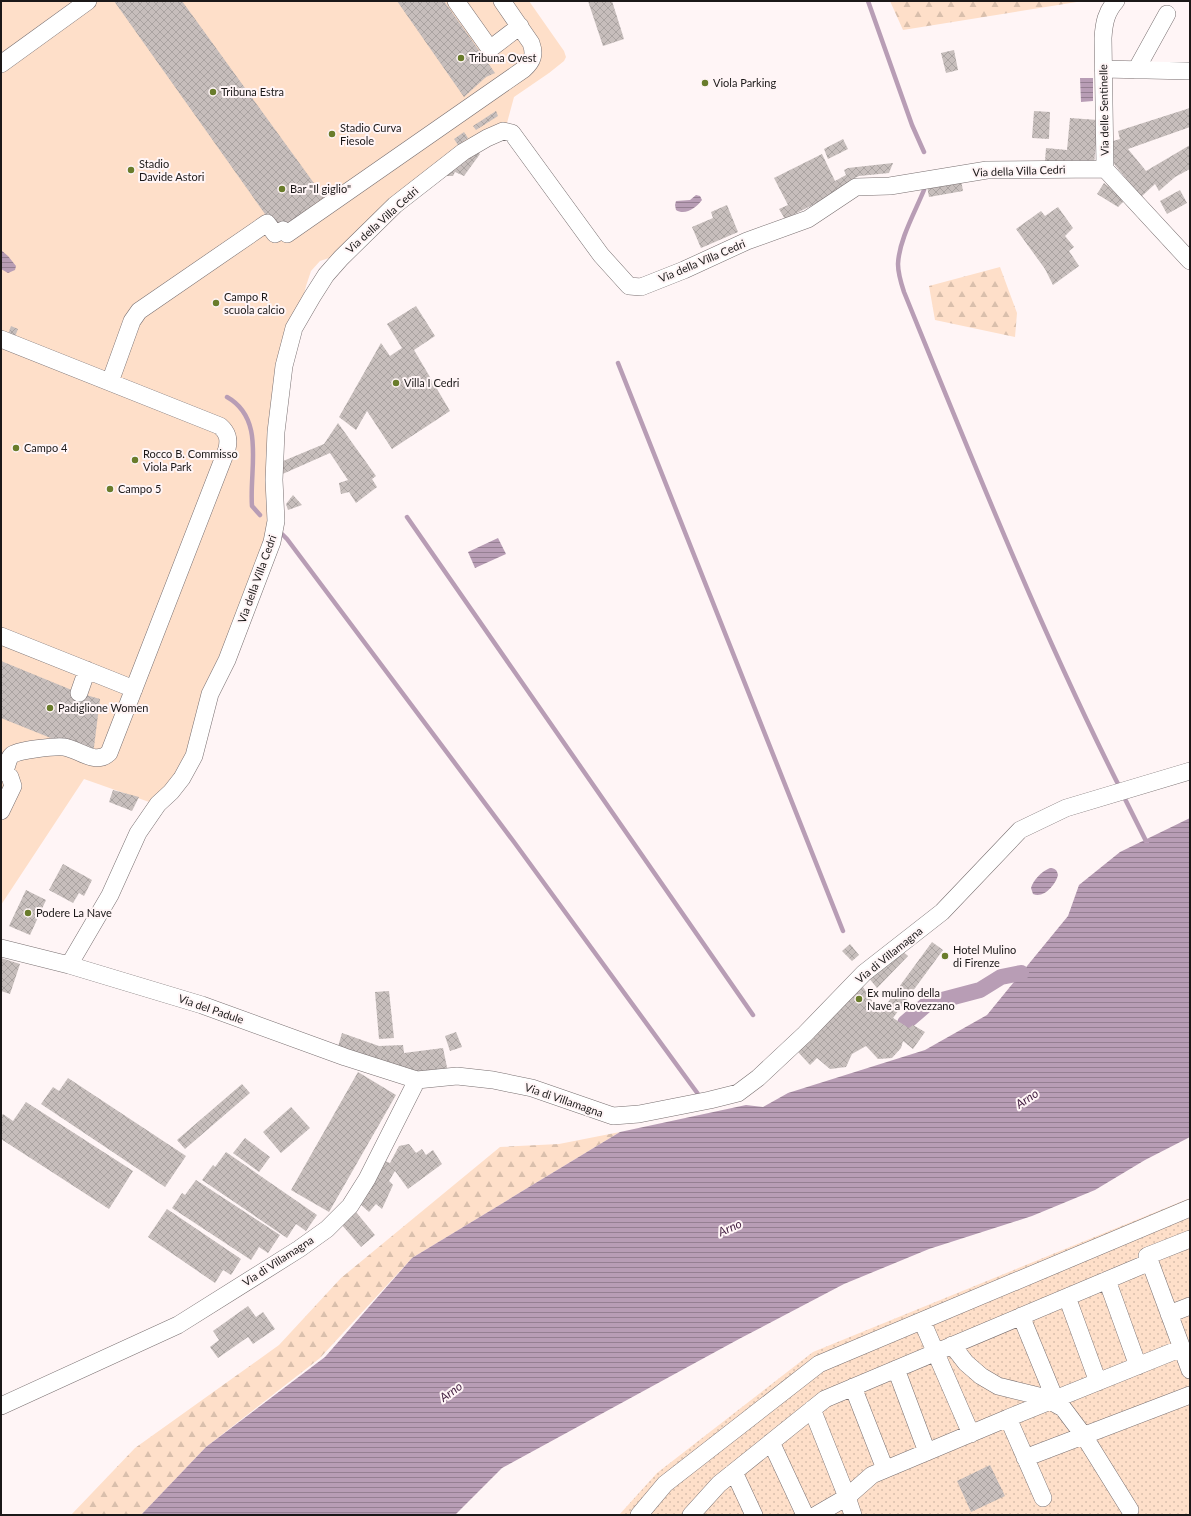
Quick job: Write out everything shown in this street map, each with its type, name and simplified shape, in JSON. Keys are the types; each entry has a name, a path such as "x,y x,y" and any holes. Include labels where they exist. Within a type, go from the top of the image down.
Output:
{"street":[{"path":"1,64 88,1"},
{"path":"456,1 490,49 520,26"},
{"path":"110,382 132,321 139,311 266,223 275,234 283,230 287,234 532,63 534,50 531,43 502,1"},
{"name":"Via delle Sentinelle","path":"1116,1 1110,8 1104,20 1103,69 1105,169 1190,261"},
{"path":"1136,70 1167,14"},
{"path":"1103,69 1190,71"},
{"name":"Via della Villa Cedri","path":"69,965 110,895 138,833 158,804 171,792 182,778 194,756 210,694 227,660 272,542 276,521 274,480 276,432 284,366 294,328 323,279 341,258 395,205 463,152 487,138 503,131 512,133 601,255 629,286 641,287 684,270 747,241 808,218 856,187 890,186 987,170 1105,169"},
{"path":"1,339 220,426 226,431 228,440 227,449 109,753 105,757 97,759 64,747 24,750 12,754 3,771 10,777 13,786 1,812"},
{"path":"1,636 134,689"},
{"path":"79,693 87,670"},
{"name":"Via di Villamagna","path":"1,1406 178,1325 300,1249 328,1229 350,1206 367,1179 417,1080 456,1076 493,1080 532,1088 613,1116 639,1114 738,1093 758,1078 805,1034 864,973 942,912 1020,830 1066,808 1190,771"},
{"name":"Via del Padule","path":"1,948 69,965 202,1005 344,1057 417,1080"},
{"path":"639,1515 665,1484 819,1364 1190,1208"},
{"path":"1136,1231 1190,1369"},
{"path":"691,1515 719,1484 825,1399 1107,1280 1190,1240"},
{"path":"1107,1280 1138,1366"},
{"path":"1067,1297 1098,1382"},
{"path":"1169,1314 1190,1306"},
{"path":"1021,1316 1053,1400"},
{"path":"922,1321 971,1434"},
{"path":"952,1345 966,1363 981,1376 998,1386 1053,1400 1063,1408 1084,1436 1130,1510"},
{"path":"816,1515 847,1497 872,1475 1182,1348"},
{"path":"896,1369 927,1452"},
{"path":"853,1387 885,1470"},
{"path":"1025,1458 1190,1395"},
{"path":"812,1409 853,1515"},
{"path":"1008,1418 1043,1498"},
{"path":"772,1442 805,1515"},
{"path":"734,1472 754,1515"}],"green space":[{"name":"Rocco B. Commisso Viola Park","path":"1,1 529,1 564,51 566,57 564,61 549,73 514,97 507,123 473,142 338,255 320,261 311,271 301,307 263,548 223,648 206,684 187,754 171,782 152,803 84,779 1,905"},
{"path":"890,1 1083,1 903,30"},
{"path":"1000,267 1017,313 1015,337 935,320 929,286"},
{"path":"620,1132 412,1258 320,1358 206,1447 141,1515 71,1515 135,1448 279,1345 341,1278 500,1147 559,1144"},
{"path":"1190,1198 1190,1515 619,1515 657,1473 813,1352"}],"water":[{"path":"1080,78 1093,78 1093,101 1081,102"},
{"path":"696,195 700,196 702,200 697,206 687,212 679,212 676,210 676,201 690,200"},
{"path":"1,250 16,266 15,270 8,273 1,269"},
{"path":"498,538 506,554 475,568 468,552"},
{"name":"Arno","path":"1190,818 1190,1137 1145,1160 1095,1190 1032,1216 929,1249 844,1284 739,1339 502,1468 455,1515 141,1515 206,1447 325,1357 412,1258 620,1132 746,1105 763,1107 788,1093 925,1050 987,1015 1068,916 1079,885 1120,852"},
{"path":"1050,868 1054,869 1058,873 1057,879 1045,893 1037,895 1033,894 1031,888 1034,882 1041,874"}],"building":[{"name":"Tribuna Estra","path":"114,1 182,1 324,197 277,231"},
{"name":"Tribuna Ovest","path":"397,1 444,1 495,73 486,77 464,97"},
{"path":"588,1 612,1 624,39 603,46"},
{"path":"954,50 958,70 946,73 941,53"},
{"path":"1190,108 1190,127 1128,149 1146,171 1190,145 1190,169 1175,177 1159,191 1155,184 1141,197 1110,159 1110,142 1120,139 1118,131"},
{"path":"496,111 498,116 476,130 473,126"},
{"path":"1034,111 1050,112 1049,139 1032,138"},
{"path":"1070,118 1098,120 1094,165 1045,161 1046,148 1067,150"},
{"path":"464,132 468,138 458,145 454,139"},
{"path":"843,139 848,149 828,159 824,149"},
{"path":"473,148 480,154 464,176 455,172 453,176 444,176"},
{"path":"822,154 835,181 846,175 844,170 848,168 893,163 889,173 859,176 849,181 852,185 785,219 779,209 788,205 774,178"},
{"path":"961,180 963,191 929,197 927,186"},
{"path":"1104,183 1126,199 1118,207 1097,194"},
{"path":"1180,190 1187,203 1167,214 1160,201"},
{"path":"727,205 738,232 701,248 692,227 713,218 711,212"},
{"path":"1058,207 1073,228 1065,236 1074,247 1069,251 1079,266 1053,285 1045,269 1016,229 1041,211 1045,216"},
{"name":"Villa I Cedri","path":"416,306 435,336 414,350 450,411 392,449 367,411 356,430 339,417 381,343 390,356 402,348 387,324"},
{"path":"11,326 18,329 14,339 7,337"},
{"path":"338,423 376,476 372,479 377,487 356,503 349,492 341,494 339,483 348,480 330,453 278,476 276,464 324,444"},
{"path":"293,495 302,505 288,510 286,504"},
{"name":"Padiglione Women","path":"1,661 79,693 100,699 93,755 1,718"},
{"path":"113,790 139,797 132,811 109,802"},
{"path":"63,864 92,880 84,896 79,893 73,903 49,890"},
{"name":"Podere La Nave","path":"26,890 46,900 30,935 9,926"},
{"name":"Ex mulino della Nave a Rovezzano","path":"932,942 943,950 893,1018 909,1028 913,1025 925,1032 913,1049 903,1041 901,1048 892,1058 878,1059 866,1046 852,1054 846,1067 830,1069 817,1058 810,1065 798,1052 861,984 880,1013"},
{"path":"850,944 859,955 852,961 842,951"},
{"path":"902,951 908,956 877,988 868,977"},
{"path":"1,958 20,964 10,994 1,991"},
{"path":"389,991 394,1038 379,1039 375,992"},
{"path":"456,1032 462,1047 450,1051 445,1036"},
{"path":"342,1033 379,1046 403,1045 404,1053 443,1048 448,1072 426,1074 337,1050"},
{"path":"358,1072 396,1095 329,1212 291,1190"},
{"path":"68,1078 186,1156 165,1187 41,1104 53,1087 59,1091"},
{"path":"242,1084 250,1093 185,1149 177,1140"},
{"path":"26,1102 133,1171 109,1209 1,1139 1,1117 3,1114 13,1121"},
{"path":"291,1107 310,1128 281,1153 263,1132"},
{"path":"245,1138 270,1157 259,1172 233,1153"},
{"path":"409,1144 416,1153 422,1149 426,1155 433,1150 442,1164 408,1189 395,1171 389,1181 393,1185 382,1209 376,1204 369,1212 360,1204 383,1160 390,1163 399,1146"},
{"path":"226,1152 317,1215 306,1231 296,1224 287,1238 202,1180 213,1165 215,1167"},
{"path":"196,1180 280,1235 268,1253 259,1247 251,1260 172,1208 182,1193 185,1195"},
{"path":"167,1209 241,1259 231,1275 223,1270 215,1283 148,1237"},
{"path":"356,1212 375,1235 361,1247 341,1224"},
{"path":"248,1306 256,1317 263,1312 275,1329 253,1344 248,1337 218,1358 210,1347 219,1340 213,1331"},
{"path":"990,1465 1005,1496 971,1512 957,1481"}],"waterway":[{"path":"868,1 912,125 924,152"},
{"path":"924,190 901,245 898,264 903,289 1007,542 1090,727 1120,788"},
{"path":"618,363 843,931"},
{"path":"227,397 239,406 247,418 251,431 253,446 252,506 260,515"},
{"path":"407,517 753,1015"},
{"path":"281,533 514,842 698,1094"},
{"path":"1123,795 1147,843"},
{"path":"905,1023 927,1004 980,990 1001,977 1021,973"}],"place":[{"name":"Tribuna Ovest","path":"461,58"},
{"name":"Viola Parking","path":"705,83"},
{"name":"Tribuna Estra","path":"213,92"},
{"name":"Stadio Curva Fiesole","path":"332,134"},
{"name":"Stadio Davide Astori","path":"131,170"},
{"name":"Bar \"Il giglio\"","path":"282,189"},
{"name":"Campo R scuola calcio","path":"216,303"},
{"name":"Villa I Cedri","path":"396,383"},
{"name":"Campo 4","path":"16,448"},
{"name":"Rocco B. Commisso Viola Park","path":"135,460"},
{"name":"Campo 5","path":"110,489"},
{"name":"Padiglione Women","path":"50,708"},
{"name":"Podere La Nave","path":"28,913"},
{"name":"Hotel Mulino di Firenze","path":"945,956"},
{"name":"Ex mulino della Nave a Rovezzano","path":"859,999"}]}
